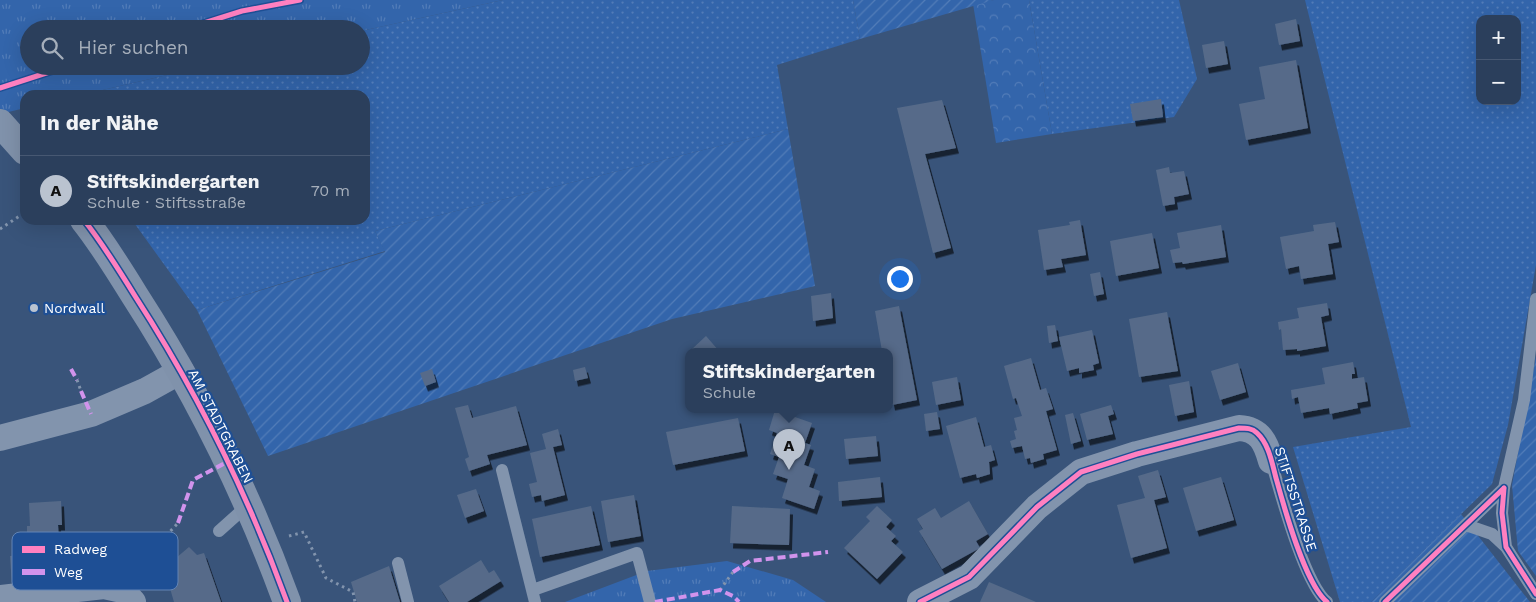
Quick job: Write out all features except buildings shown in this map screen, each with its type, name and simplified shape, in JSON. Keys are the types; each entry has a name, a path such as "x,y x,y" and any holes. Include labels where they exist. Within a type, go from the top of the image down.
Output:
{"main road":[{"path":"0,123 20,145"},
{"name":"AM STADTGRABEN","path":"87,225 153,323 181,371 248,504 287,602"}],"street":[{"path":"0,438 90,414 145,391 181,371"},
{"name":"STIFTSSTRASSE","path":"920,602 969,577 1038,507 1081,472 1137,454 1239,428 1250,428 1256,432 1266,444 1271,461"},
{"path":"0,598 69,590"},
{"path":"122,590 139,597"}],"lane":[{"path":"1506,547 1502,513 1504,488 1524,400 1536,299"},
{"name":"STIFTSSTRASSE","path":"1271,461 1288,520 1311,579 1327,602"},
{"path":"502,470 534,596 637,553 650,602"},
{"path":"1384,602 1504,488"},
{"path":"219,531 248,504"},
{"path":"1466,525 1492,534 1506,547 1536,594"},
{"path":"398,563 408,602"}],"path":[{"path":"0,229 20,216"},
{"path":"77,380 81,391"},
{"path":"169,532 178,523"},
{"path":"265,543 304,532 326,578 352,592 355,602"},
{"path":"720,590 733,572"}],"green space":[{"path":"0,0 503,0 370,29 370,20 20,20 20,75 167,75 103,90 20,90 20,109 0,114"},
{"path":"503,0 853,0 860,39 777,65 788,129 375,231 385,251 197,310 136,225 370,225 370,90 103,90 167,75 370,75 370,29"},
{"path":"853,0 994,0 860,39"},
{"path":"994,0 1029,0 1052,134 996,143 973,4"},
{"path":"1029,0 1179,0 1197,79 1174,117 1052,134"},
{"path":"1305,0 1536,0 1536,265 1508,425 1492,484 1371,602 1340,602 1293,447 1411,427"},
{"path":"788,129 815,286 672,319 268,456 197,310 385,252 375,231"},
{"path":"1536,356 1536,576 1518,551 1512,485"},
{"path":"1461,514 1530,602 1371,602"},
{"path":"727,561 793,580 826,602 565,602 647,571"}],"marked path":[{"path":"71,369 77,380"},
{"path":"81,391 91,414"},
{"path":"178,523 193,480 227,462"},
{"path":"733,572 750,561 828,552"},
{"path":"655,602 720,590 733,596 739,602"}],"cycle path":[{"path":"214,20 242,11 300,0"},
{"path":"0,88 40,75"},
{"path":"88,225 111,257 158,332 200,407 256,523 287,602"},
{"path":"920,602 969,577 1037,507 1081,472 1137,454 1239,428 1253,430 1261,437 1267,448 1303,563 1319,593 1327,602"},
{"path":"1504,488 1502,513 1506,547 1536,594"},
{"path":"1385,602 1504,488"}],"place":[{"name":"Nordwall","path":"34,308"},
{"name":"Stiftskindergarten","path":"789,470"}]}
